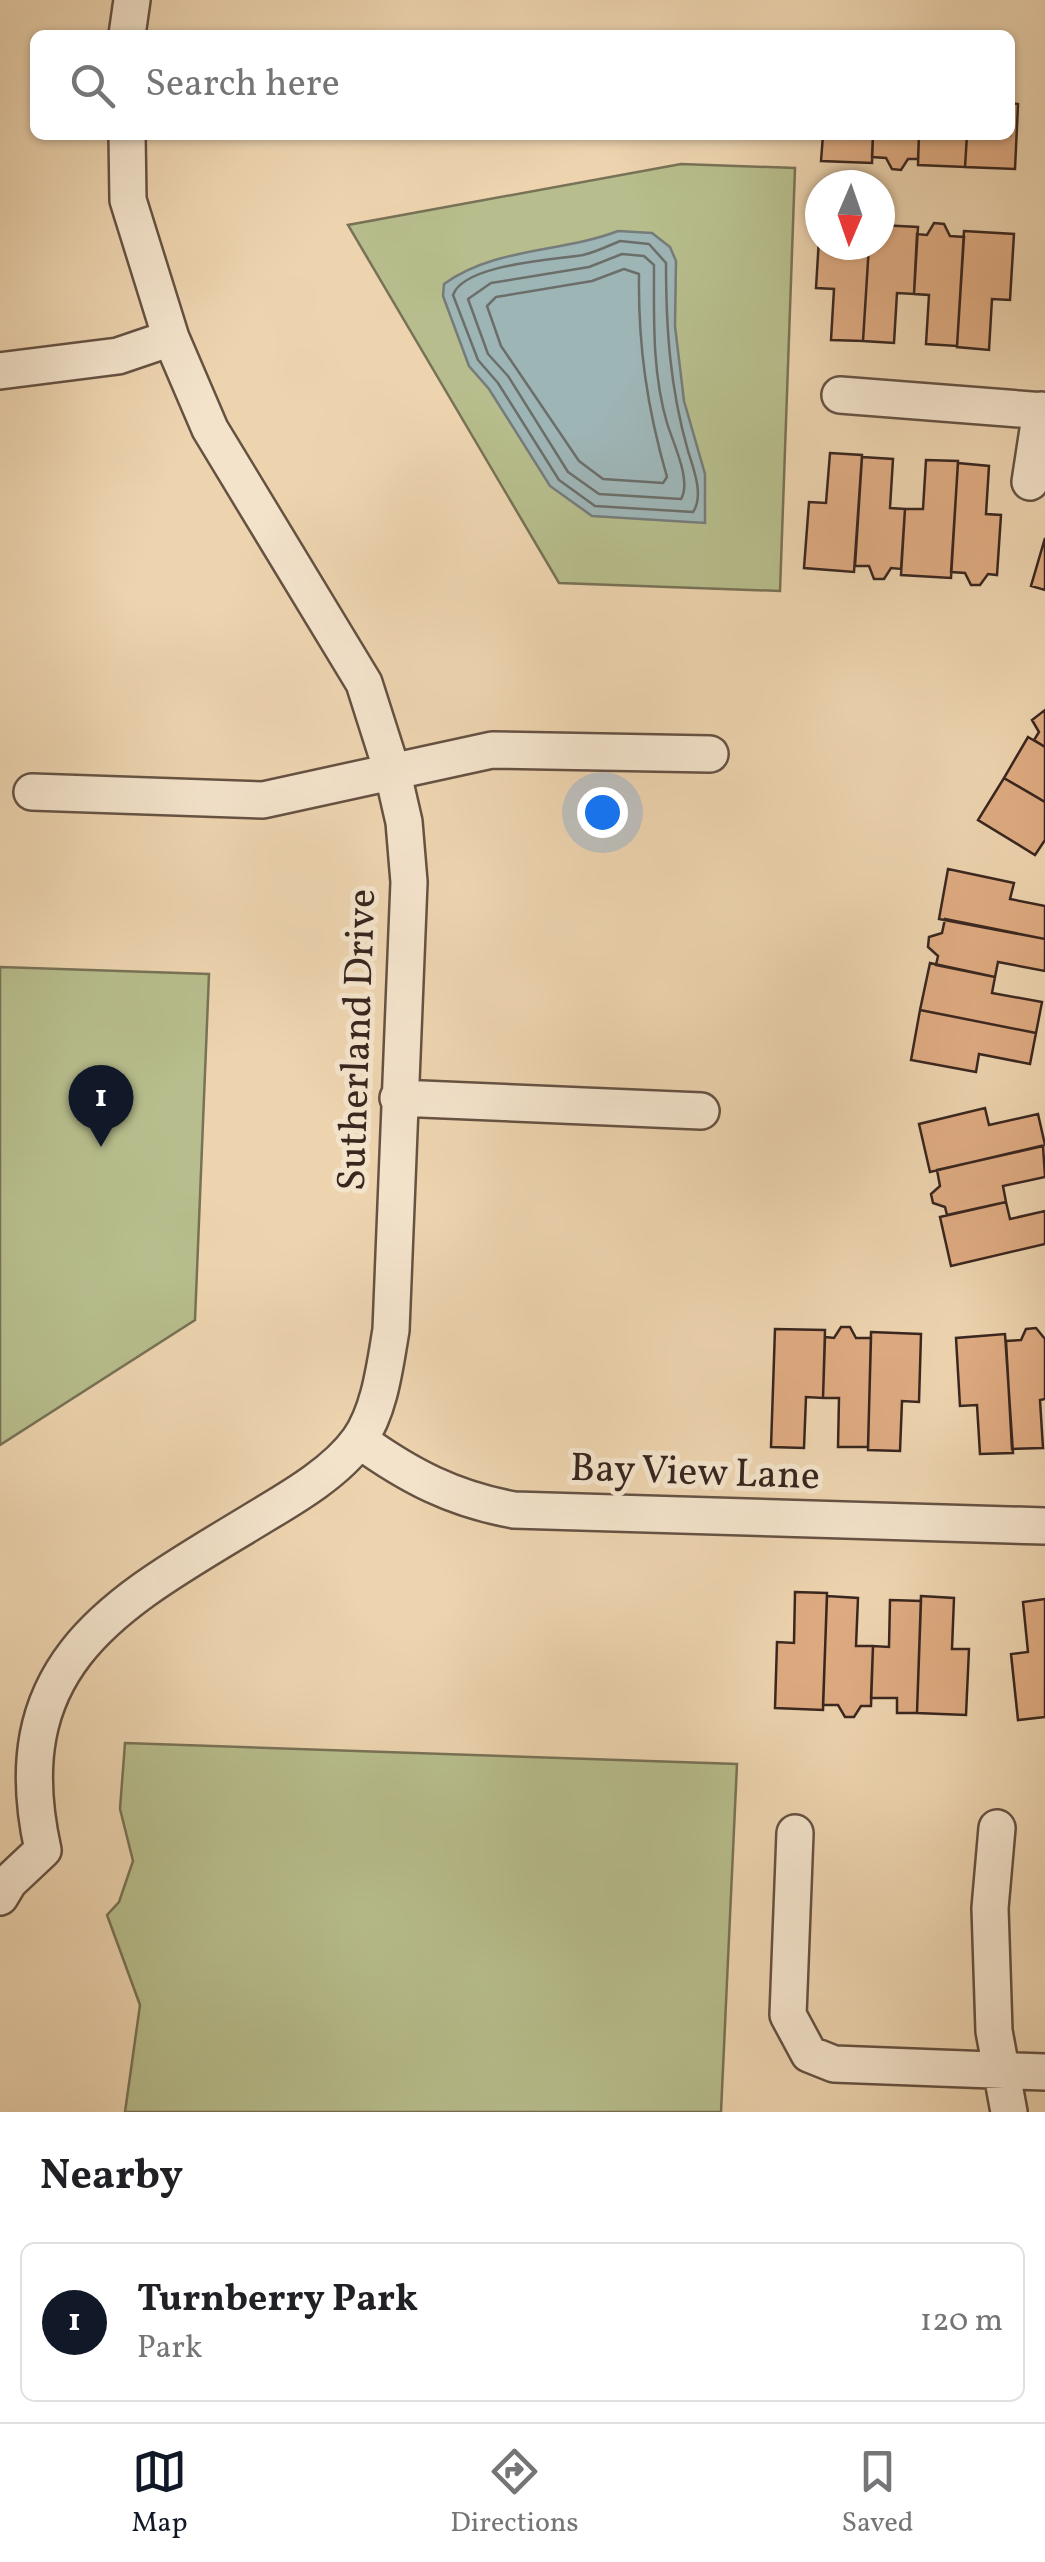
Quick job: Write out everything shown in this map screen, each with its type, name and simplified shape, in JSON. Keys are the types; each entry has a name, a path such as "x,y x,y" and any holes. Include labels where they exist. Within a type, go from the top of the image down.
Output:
{"street":[{"path":"128,30 132,0"},
{"name":"Sutherland Drive","path":"0,1897 9,1882 43,1850 35,1818 34,1764 47,1701 73,1648 132,1595 289,1499 359,1440 382,1382 390,1330 409,882 404,822 364,682 210,428 171,338 128,200 127,140"},
{"path":"0,372 118,356 171,338"},
{"path":"840,394 1043,411 1030,482"},
{"path":"32,792 264,800 492,750 710,754"},
{"path":"398,1098 701,1110"},
{"name":"Bay View Lane","path":"359,1440 424,1484 467,1502 514,1510 1045,1526"},
{"path":"997,1828 990,1908 994,2031 1004,2067 1009,2112"},
{"path":"795,1833 788,2015 808,2054 834,2064 1004,2067 1045,2072"}],"green space":[{"path":"681,164 795,168 780,591 559,583 348,225"},
{"path":"0,967 209,974 195,1320 0,1445"},
{"path":"125,1743 737,1764 721,2112 125,2112 140,2005 107,1915 119,1902 133,1861 120,1809"}],"water":[{"path":"618,231 652,233 670,247 676,261 675,326 684,401 705,474 705,523 592,516 550,486 489,389 469,366 443,296 444,284 485,263"}],"building":[{"path":"1015,104 1018,104 1015,169 965,167 967,140 1015,140"},
{"path":"823,140 873,140 872,163 821,161"},
{"path":"873,140 919,140 918,159 908,159 901,170 892,169 886,158 872,157"},
{"path":"919,140 967,140 965,167 918,165"},
{"path":"934,223 944,224 950,236 964,237 957,346 926,344 929,295 914,294 917,234 927,235"},
{"path":"895,226 918,227 914,294 897,293 894,343 863,341 868,260 895,260"},
{"path":"964,231 1014,234 1010,300 992,299 989,350 957,347"},
{"path":"818,260 868,260 863,341 831,340 834,289 816,288"},
{"path":"830,453 862,455 854,572 804,568 809,502 826,503"},
{"path":"862,457 893,459 890,508 905,509 901,569 891,568 884,579 874,579 869,566 855,566"},
{"path":"926,460 958,461 951,578 901,575 905,509 923,509"},
{"path":"958,463 989,466 986,514 1001,515 997,575 988,574 980,585 971,585 965,573 951,572"},
{"path":"1045,538 1045,590 1031,586"},
{"path":"1045,710 1045,747 1034,740 1039,732 1032,720"},
{"path":"1028,737 1045,747 1045,802 1004,778"},
{"path":"1004,778 1045,802 1045,840 1035,855 978,820"},
{"path":"948,869 1014,883 1010,899 1045,906 1045,939 939,919"},
{"path":"945,919 1045,939 1045,971 998,962 995,977 936,965 938,956 928,947 929,937 942,933"},
{"path":"930,963 995,977 992,993 1042,1002 1036,1033 920,1010"},
{"path":"920,1010 1036,1033 1030,1064 979,1054 976,1072 911,1060"},
{"path":"985,1108 989,1125 1038,1114 1045,1145 930,1172 919,1124"},
{"path":"1043,1146 1045,1177 1003,1186 1006,1202 947,1215 945,1207 933,1203 931,1194 940,1186 937,1170"},
{"path":"1006,1202 1010,1219 1045,1211 1045,1244 951,1266 940,1217"},
{"path":"841,1327 850,1327 856,1338 871,1338 868,1447 838,1447 839,1398 823,1398 825,1337 834,1338"},
{"path":"1036,1328 1045,1339 1045,1399 1040,1400 1043,1448 1012,1449 1006,1341 1021,1340 1026,1329"},
{"path":"775,1329 825,1330 823,1398 806,1397 804,1448 771,1447"},
{"path":"871,1332 921,1334 919,1402 902,1401 900,1451 868,1450"},
{"path":"1005,1334 1013,1453 980,1454 977,1405 960,1406 956,1338"},
{"path":"795,1592 827,1593 823,1710 775,1708 777,1642 794,1643"},
{"path":"827,1596 858,1598 856,1646 873,1646 871,1706 861,1706 854,1717 845,1717 838,1705 823,1705"},
{"path":"921,1596 954,1598 952,1649 969,1649 966,1715 917,1713"},
{"path":"1045,1599 1045,1717 1018,1720 1011,1654 1028,1652 1023,1602"},
{"path":"890,1600 921,1601 917,1713 897,1713 897,1698 871,1698 873,1646 889,1647"}],"place":[{"name":"Turnberry Park","path":"101,1147"}]}
